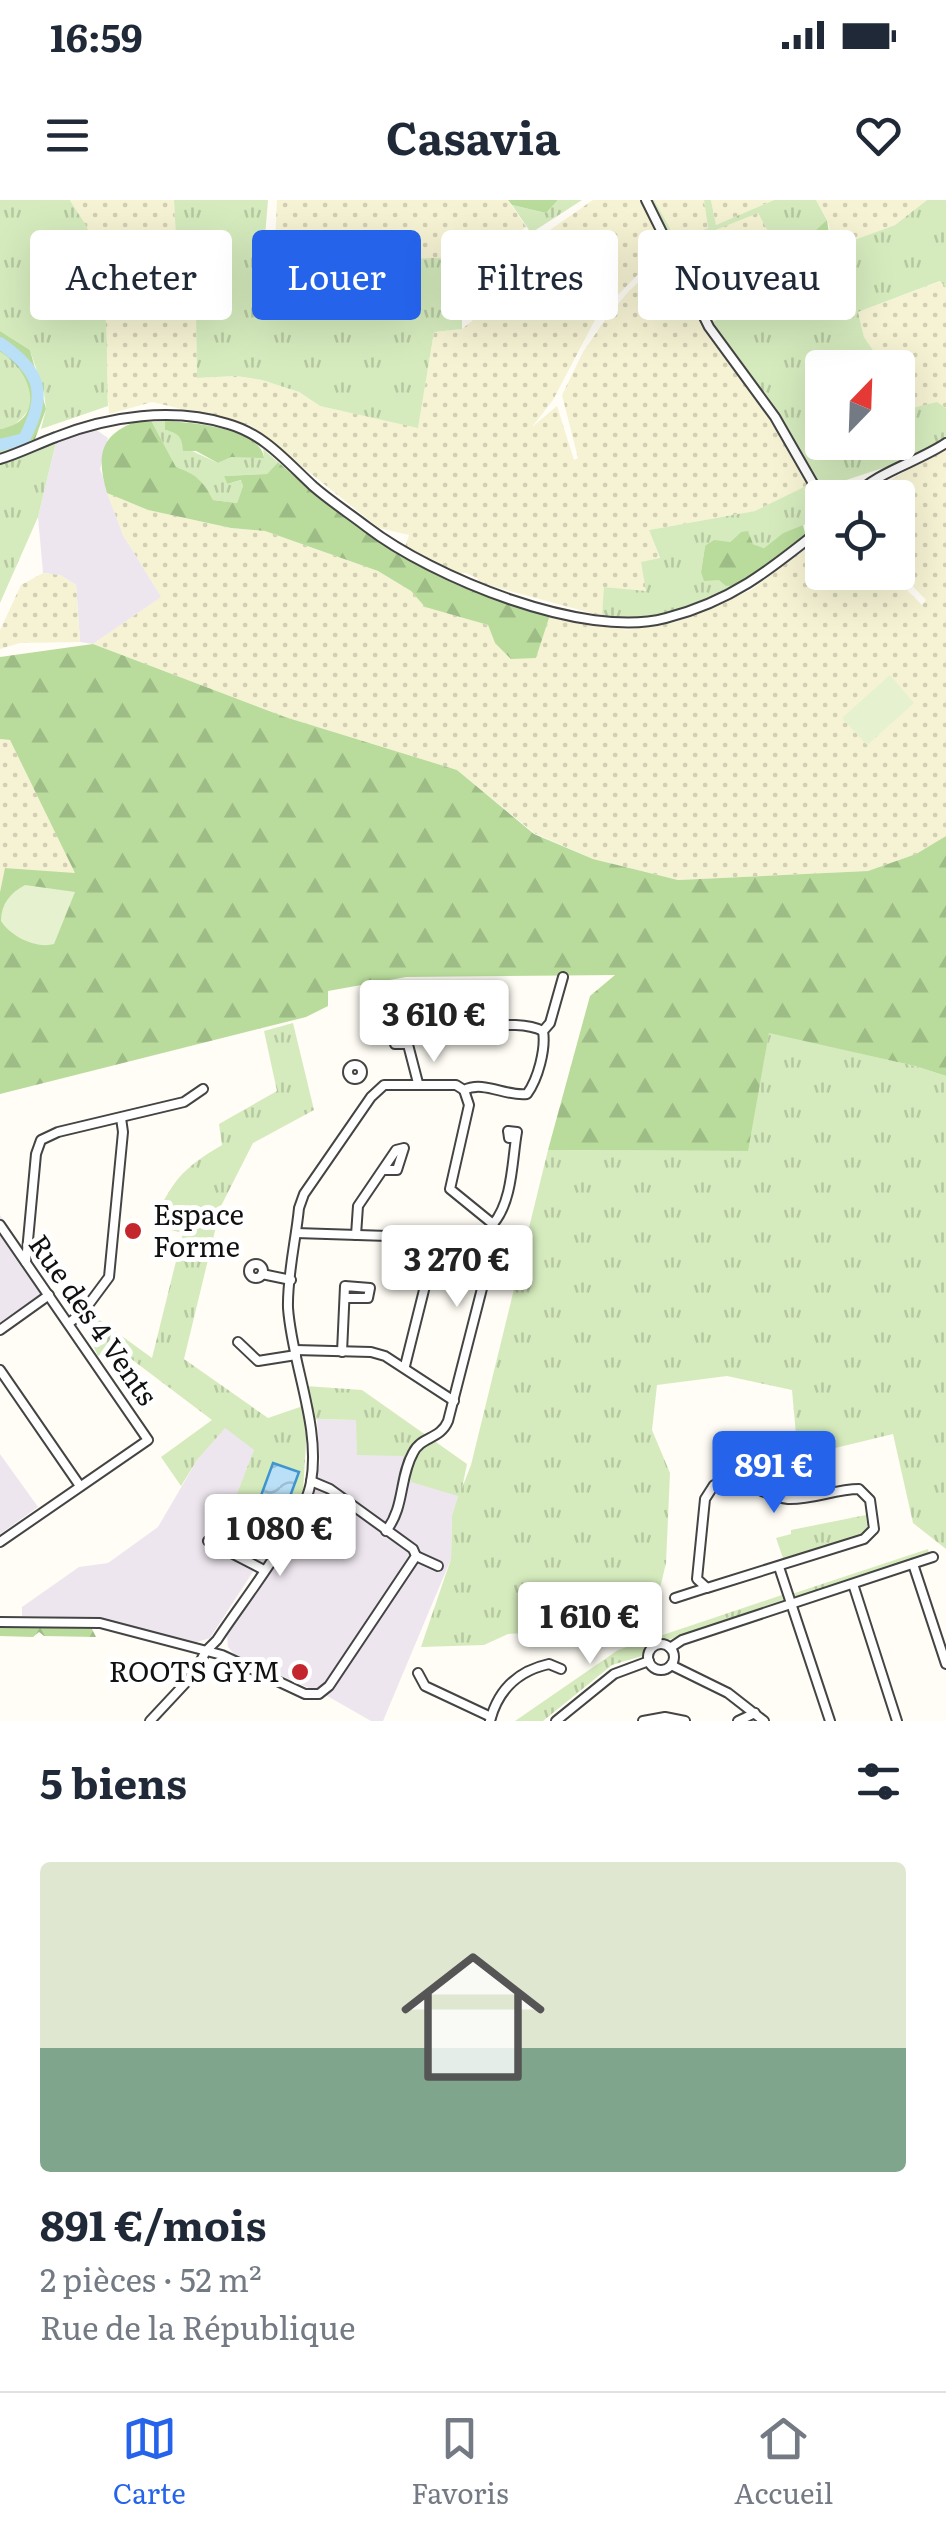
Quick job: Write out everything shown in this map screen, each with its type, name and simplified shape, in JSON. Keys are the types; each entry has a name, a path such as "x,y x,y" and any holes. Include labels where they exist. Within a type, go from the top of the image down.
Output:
{"street":[{"path":"646,200 709,327 774,417 811,480"},
{"path":"0,459 112,419 185,417 226,423 255,435 328,498 424,564 481,589 588,618 653,621 726,596 746,587 805,541"},
{"path":"876,480 946,443"},
{"path":"464,1090 472,1086 518,1096 527,1094 544,1041 543,1031 550,1023 563,978"},
{"path":"482,1027 534,1027 543,1031"},
{"path":"407,1044 418,1084"},
{"path":"360,1077 371,1097"},
{"path":"150,1721 192,1675 264,1570 300,1514 311,1481 314,1434 304,1404 288,1306 304,1194 371,1097 384,1085 456,1085 464,1090 469,1105 450,1189 494,1224 496,1234 444,1430 420,1443 412,1454 398,1514 386,1530"},
{"path":"26,1262 36,1154 42,1140 58,1132 184,1102 202,1089"},
{"path":"69,1323 84,1312 109,1277 123,1132 121,1118"},
{"path":"494,1224 502,1215 518,1144 516,1138"},
{"path":"356,1235 358,1206 384,1170"},
{"name":"Rue des 4 Vents","path":"0,1225 148,1440 80,1486"},
{"path":"296,1233 419,1237 433,1249 404,1366"},
{"path":"262,1274 291,1280"},
{"path":"0,1330 49,1295"},
{"path":"342,1352 344,1298"},
{"path":"238,1342 258,1361 295,1353 378,1354 404,1366 454,1401"},
{"path":"0,1370 80,1486 1,1540"},
{"path":"675,1598 869,1536 874,1526 867,1494 856,1488 793,1499 766,1494 736,1480 718,1483 704,1504 697,1579 706,1588"},
{"path":"311,1481 330,1489 416,1556 438,1566"},
{"path":"208,1541 264,1570"},
{"path":"0,1622 100,1623 228,1657 305,1694 320,1694 330,1686 416,1556"},
{"path":"670,1648 682,1640 933,1558"},
{"path":"914,1564 945,1657"},
{"path":"779,1567 830,1721"},
{"path":"852,1584 897,1721"},
{"path":"649,1661 650,1652 662,1644 674,1654 671,1664"},
{"path":"649,1661 659,1669 671,1664 728,1693 764,1721"},
{"path":"556,1721 614,1674 649,1661"},
{"path":"418,1673 426,1686 491,1719 500,1694 518,1676 548,1664 561,1669"},
{"path":"738,1721 756,1713"},
{"path":"643,1721 665,1717 685,1721"}],"shaded area":[{"path":"70,200 174,200 176,230 88,230"},
{"path":"277,200 508,200 526,227 441,230 441,258 421,258 421,230 276,230"},
{"path":"593,200 643,200 657,230 638,230 638,274 618,295 618,230 550,230"},
{"path":"654,200 704,200 708,228 670,230"},
{"path":"711,200 774,200 716,225"},
{"path":"816,200 927,200 895,225 856,239 856,230 830,230"},
{"path":"758,212 768,230 714,230"},
{"path":"941,281 946,287 946,408 937,403 915,407 915,350 873,350 864,337 858,312"},
{"path":"638,283 638,320 705,320 728,363 773,420 808,480 805,486 756,511 649,530 660,559 646,592 605,587 602,616 480,583 466,573 454,574 405,547 409,535 379,528 250,425 152,402 109,414 102,320 196,320 197,378 236,376 262,380 299,392 320,406 418,427 434,332 462,329 472,320 595,320 553,400 532,427 557,406 574,460 578,458 562,395 583,352 605,320 618,320 618,304"},
{"path":"95,429 108,438 100,469 123,535 162,597 93,644 80,642 76,585 60,575 43,573 38,517 56,442"},
{"path":"946,447 946,836 916,854 868,871 678,880 593,859 534,833 457,770 285,717 93,644 161,597 123,535 107,493 148,510 231,528 265,531 378,571 411,591 425,607 488,625 495,643 536,658 550,615 627,630 676,622 751,590 805,550 805,590 907,590 922,605 926,600 915,589 915,480 891,480"},
{"path":"43,573 60,575 76,585 80,642 20,643 0,649 0,630 21,585"},
{"path":"0,739 10,740 76,874 6,868 0,892"},
{"path":"0,1215 55,1297 0,1335"},
{"path":"317,1419 357,1420 458,1496 452,1515 451,1559 383,1721 371,1721 329,1697 235,1655 228,1647 227,1636 312,1501 320,1462"},
{"path":"225,1427 255,1450 236,1496 289,1516 210,1638 194,1643 99,1618 22,1616 22,1607 79,1567 108,1563 158,1527 197,1460"},
{"path":"0,1454 38,1507 0,1534"}],"green space":[{"path":"0,200 70,200 88,230 30,230 30,320 106,320 108,406 41,429 46,409 44,393 30,350 0,331"},
{"path":"174,200 268,200 266,230 252,230 252,320 421,320 421,258 441,258 441,320 462,320 462,329 434,332 418,428 320,406 299,392 262,380 236,376 197,378 196,320 232,320 232,230 176,230"},
{"path":"508,200 558,200 546,213 512,205"},
{"path":"558,200 582,200 536,230 529,230 512,205 546,213"},
{"path":"649,200 654,200 671,230 664,230"},
{"path":"704,200 711,200 716,225 774,200 816,200 827,220 819,230 767,230 758,213 716,230 702,230 708,228"},
{"path":"927,200 946,200 946,287 940,281 858,312 864,337 873,350 805,350 805,460 907,460 846,480 814,480 789,433 712,322 856,320 856,239 895,225"},
{"path":"0,331 30,350 46,409 35,439 0,452 0,429 25,416 30,394 20,370 0,352"},
{"path":"0,352 13,361 29,382 32,399 29,410 13,427 0,429"},
{"path":"937,402 946,408 946,440 915,457 915,407"},
{"path":"165,421 165,430 177,432 190,450 218,463 230,457 264,457 263,449 278,462 267,474 224,476 227,484 242,480 237,503 213,500 198,479 176,467 152,422"},
{"path":"165,421 238,433 260,448 264,458 231,457 218,463 196,451 183,451 179,436 165,430"},
{"path":"135,422 152,422 176,467 198,479 213,500 237,503 241,480 227,484 224,476 267,474 278,462 352,523 413,563 462,587 550,615 536,658 511,659 495,643 488,625 425,607 411,591 378,571 265,531 231,528 148,510 107,493 103,450 114,434"},
{"path":"35,439 37,449 56,442 38,517 0,603 0,452"},
{"path":"805,486 805,525 783,533 764,548 741,532 730,542 705,546 701,572 742,585 658,615 602,616 604,587 646,591 641,562 660,558 649,530 755,511"},
{"path":"803,525 805,538 742,585 704,581 701,572 705,546 714,540 730,542 748,531 753,544 764,548 783,533"},
{"path":"93,644 285,717 457,770 534,834 593,859 678,880 868,871 916,854 946,836 946,1076 769,1033 748,1151 548,1150 590,996 615,975 406,977 328,991 328,1006 306,1017 0,1094 0,892 5,868 75,873 10,740 0,739 0,657"},
{"path":"890,675 914,703 867,745 842,718"},
{"path":"25,885 75,892 54,944 25,940 1,921 7,900"},
{"path":"293,1023 314,1110 253,1143 221,1206 184,1359 268,1418 300,1407 306,1386 362,1390 467,1464 462,1488 471,1465 548,1150 747,1151 769,1032 946,1076 946,1549 913,1523 893,1434 798,1457 792,1390 727,1376 657,1385 652,1430 670,1473 666,1563 650,1630 634,1639 631,1618 597,1616 565,1630 508,1634 484,1645 421,1647 451,1559 452,1515 458,1496 411,1482 403,1456 357,1455 356,1420 317,1419 307,1426 303,1492 289,1516 236,1496 254,1450 225,1428 181,1486 161,1457 212,1420 114,1346 98,1356 89,1326 93,1315 152,1358 183,1233 151,1225 179,1178 222,1145 219,1124 277,1091 264,1031"},
{"path":"866,1515 868,1535 784,1561 776,1538 791,1534 791,1530"},
{"path":"928,1549 929,1553 797,1599 792,1594"},
{"path":"782,1595 783,1600 652,1643 642,1656 612,1665 543,1721 515,1721 618,1650"},
{"path":"0,1627 92,1629 96,1637 44,1636 39,1632 33,1637 0,1636"}],"water":[{"path":"273,1463 299,1472 285,1510 259,1501"}],"waterway":[{"path":"0,343 32,374 38,396 24,439 0,445"}],"place":[{"name":"Espace Forme","path":"133,1231"},
{"name":"ROOTS GYM","path":"300,1672"}]}
